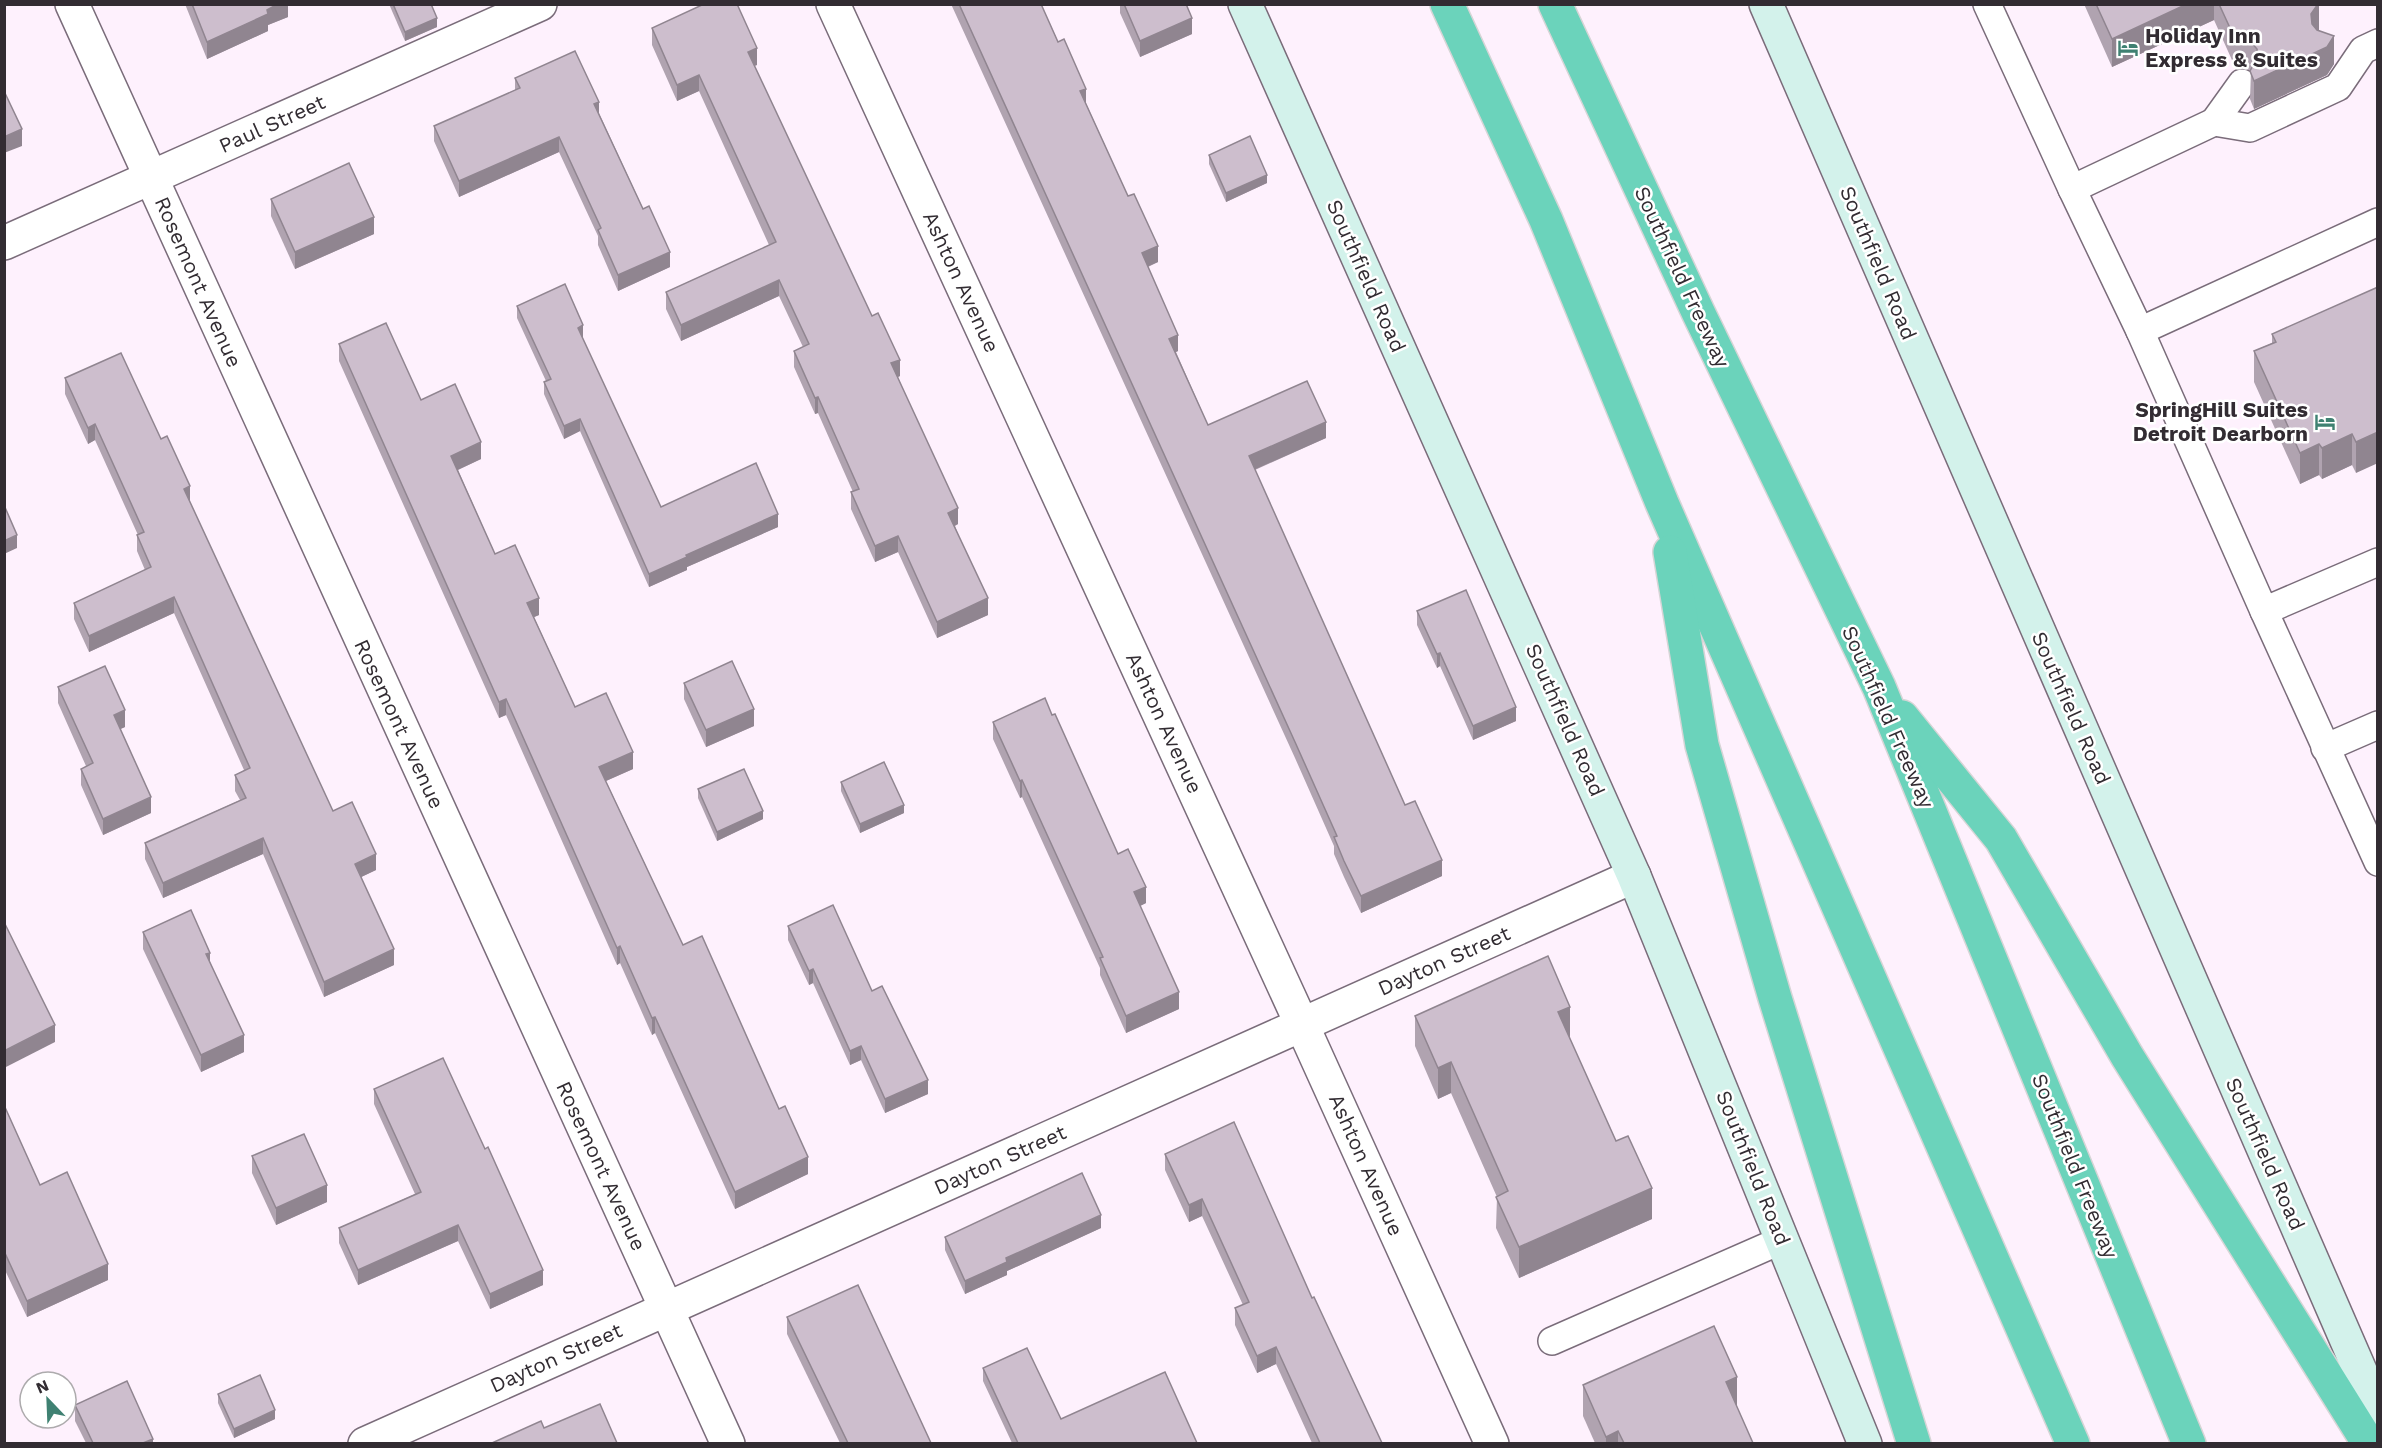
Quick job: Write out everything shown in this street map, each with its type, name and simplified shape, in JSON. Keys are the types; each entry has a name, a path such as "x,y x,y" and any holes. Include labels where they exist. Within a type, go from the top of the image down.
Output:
{"highway":[{"path":"1447,4 1546,220 1662,503 2073,1443"},
{"name":"Southfield Freeway","path":"1555,4 1703,323 1879,687 2188,1443"},
{"path":"1662,503 1702,746 1775,998 1914,1443"},
{"path":"1879,687 2001,839 2127,1056 2369,1443"}],"main road":[{"name":"Southfield Road","path":"1245,4 1634,876 1865,1443"},
{"name":"Southfield Road","path":"1766,4 2378,1412"}],"street":[{"name":"Rosemont Avenue","path":"72,4 728,1443"},
{"name":"Paul Street","path":"4,243 540,4"},
{"name":"Ashton Avenue","path":"833,4 1492,1443"},
{"name":"Dayton Street","path":"366,1443 1634,876"}],"lane":[{"path":"1986,4 2140,331 2378,862"},
{"path":"2335,46 2370,46"},
{"path":"2214,122 2250,128 2338,87 2370,46"},
{"path":"2072,189 2214,122 2242,83"},
{"path":"2140,331 2378,222"},
{"path":"2264,611 2378,562"},
{"path":"2325,748 2378,725"},
{"path":"1552,1341 1782,1240"}],"building":[{"path":"192,4 278,4 267,10 268,14 207,42"},
{"path":"393,4 431,4 437,18 405,32"},
{"path":"704,4 737,4 757,48 748,52 872,316 878,313 900,360 891,363 958,508 948,513 988,598 937,622 898,536 875,546 851,492 859,489 818,397 815,398 794,351 809,344 779,280 681,325 666,292 776,242 699,75 677,85 652,28"},
{"path":"959,4 1041,4 1058,42 1064,39 1086,89 1080,91 1128,196 1134,194 1158,246 1142,253 1178,335 1169,339 1208,425 1307,381 1326,422 1249,456 1405,805 1415,801 1442,860 1361,896 1344,861 1334,837 1337,836 1295,742"},
{"path":"1124,4 1186,4 1192,18 1140,41"},
{"path":"2096,4 2187,4 2112,39"},
{"path":"2219,4 2318,4 2311,14 2312,24 2317,30 2334,36 2327,47 2254,81 2250,71 2258,57 2257,49 2251,42 2236,41"},
{"path":"575,51 599,102 594,104 643,209 649,206 670,252 618,275 598,230 601,228 559,137 459,181 434,126 520,88 515,78"},
{"path":"4,91 22,129 4,137"},
{"path":"1250,136 1267,175 1226,193 1209,155"},
{"path":"349,163 374,217 295,252 271,199"},
{"path":"565,284 583,325 578,328 661,507 756,463 778,514 649,574 580,419 564,426 544,382 551,379 517,306"},
{"name":"SpringHill Suites Detroit Dearborn","path":"2378,287 2378,432 2356,442 2352,434 2322,448 2319,444 2300,453 2254,351 2276,342 2272,334"},
{"path":"386,323 421,400 455,384 481,442 451,456 495,554 515,545 539,598 527,603 575,707 606,693 633,752 599,767 683,945 702,936 779,1109 785,1106 808,1157 735,1192 655,1017 652,1018 620,946 617,948 506,699 499,702 339,344"},
{"path":"121,353 161,439 167,436 190,486 184,489 333,811 352,802 376,854 355,864 394,949 324,982 263,838 163,883 145,843 246,798 235,775 250,768 174,597 89,636 74,603 151,567 137,535 144,532 95,424 88,428 65,378"},
{"path":"4,505 17,535 4,541"},
{"path":"1466,590 1516,707 1473,726 1440,653 1437,654 1417,611"},
{"path":"732,661 754,709 706,730 684,683"},
{"path":"105,666 125,710 114,715 151,797 103,819 81,769 93,763 58,687"},
{"path":"1045,698 1052,715 1055,714 1118,854 1128,849 1146,887 1134,892 1179,992 1126,1016 1100,958 1103,957 993,722"},
{"path":"884,762 904,805 860,824 841,782"},
{"path":"744,769 763,811 717,832 698,789"},
{"path":"833,905 872,991 882,986 928,1080 885,1099 861,1046 850,1051 813,969 809,971 788,926"},
{"path":"191,910 210,953 206,954 244,1035 201,1055 143,932"},
{"path":"4,922 55,1025 4,1051"},
{"path":"1548,956 1570,1007 1558,1012 1616,1141 1628,1136 1652,1188 1519,1247 1496,1197 1508,1191 1451,1062 1438,1068 1415,1016"},
{"path":"443,1058 485,1149 488,1147 543,1270 490,1294 458,1225 358,1270 339,1228 421,1192 374,1089"},
{"path":"4,1105 40,1185 67,1172 108,1264 27,1301 4,1251"},
{"path":"1234,1122 1312,1298 1314,1297 1382,1443 1320,1443 1276,1347 1257,1356 1235,1308 1249,1302 1202,1199 1189,1205 1165,1154"},
{"path":"304,1134 327,1185 276,1208 252,1156"},
{"path":"1082,1173 1101,1215 1006,1258 1007,1262 965,1281 945,1237"},
{"path":"858,1285 931,1443 848,1443 787,1317"},
{"path":"1714,1326 1737,1377 1726,1382 1753,1443 1624,1443 1618,1431 1606,1437 1583,1385"},
{"path":"1027,1348 1061,1419 1165,1372 1197,1443 1018,1443 983,1368"},
{"path":"260,1375 275,1410 234,1429 218,1394"},
{"path":"127,1381 153,1439 143,1443 93,1443 78,1411 78,1404"},
{"path":"600,1404 617,1443 492,1443 541,1421 544,1428"}],"place":[{"name":"Holiday Inn Express & Suites","path":"2128,48"},
{"name":"SpringHill Suites Detroit Dearborn","path":"2325,422"}]}
